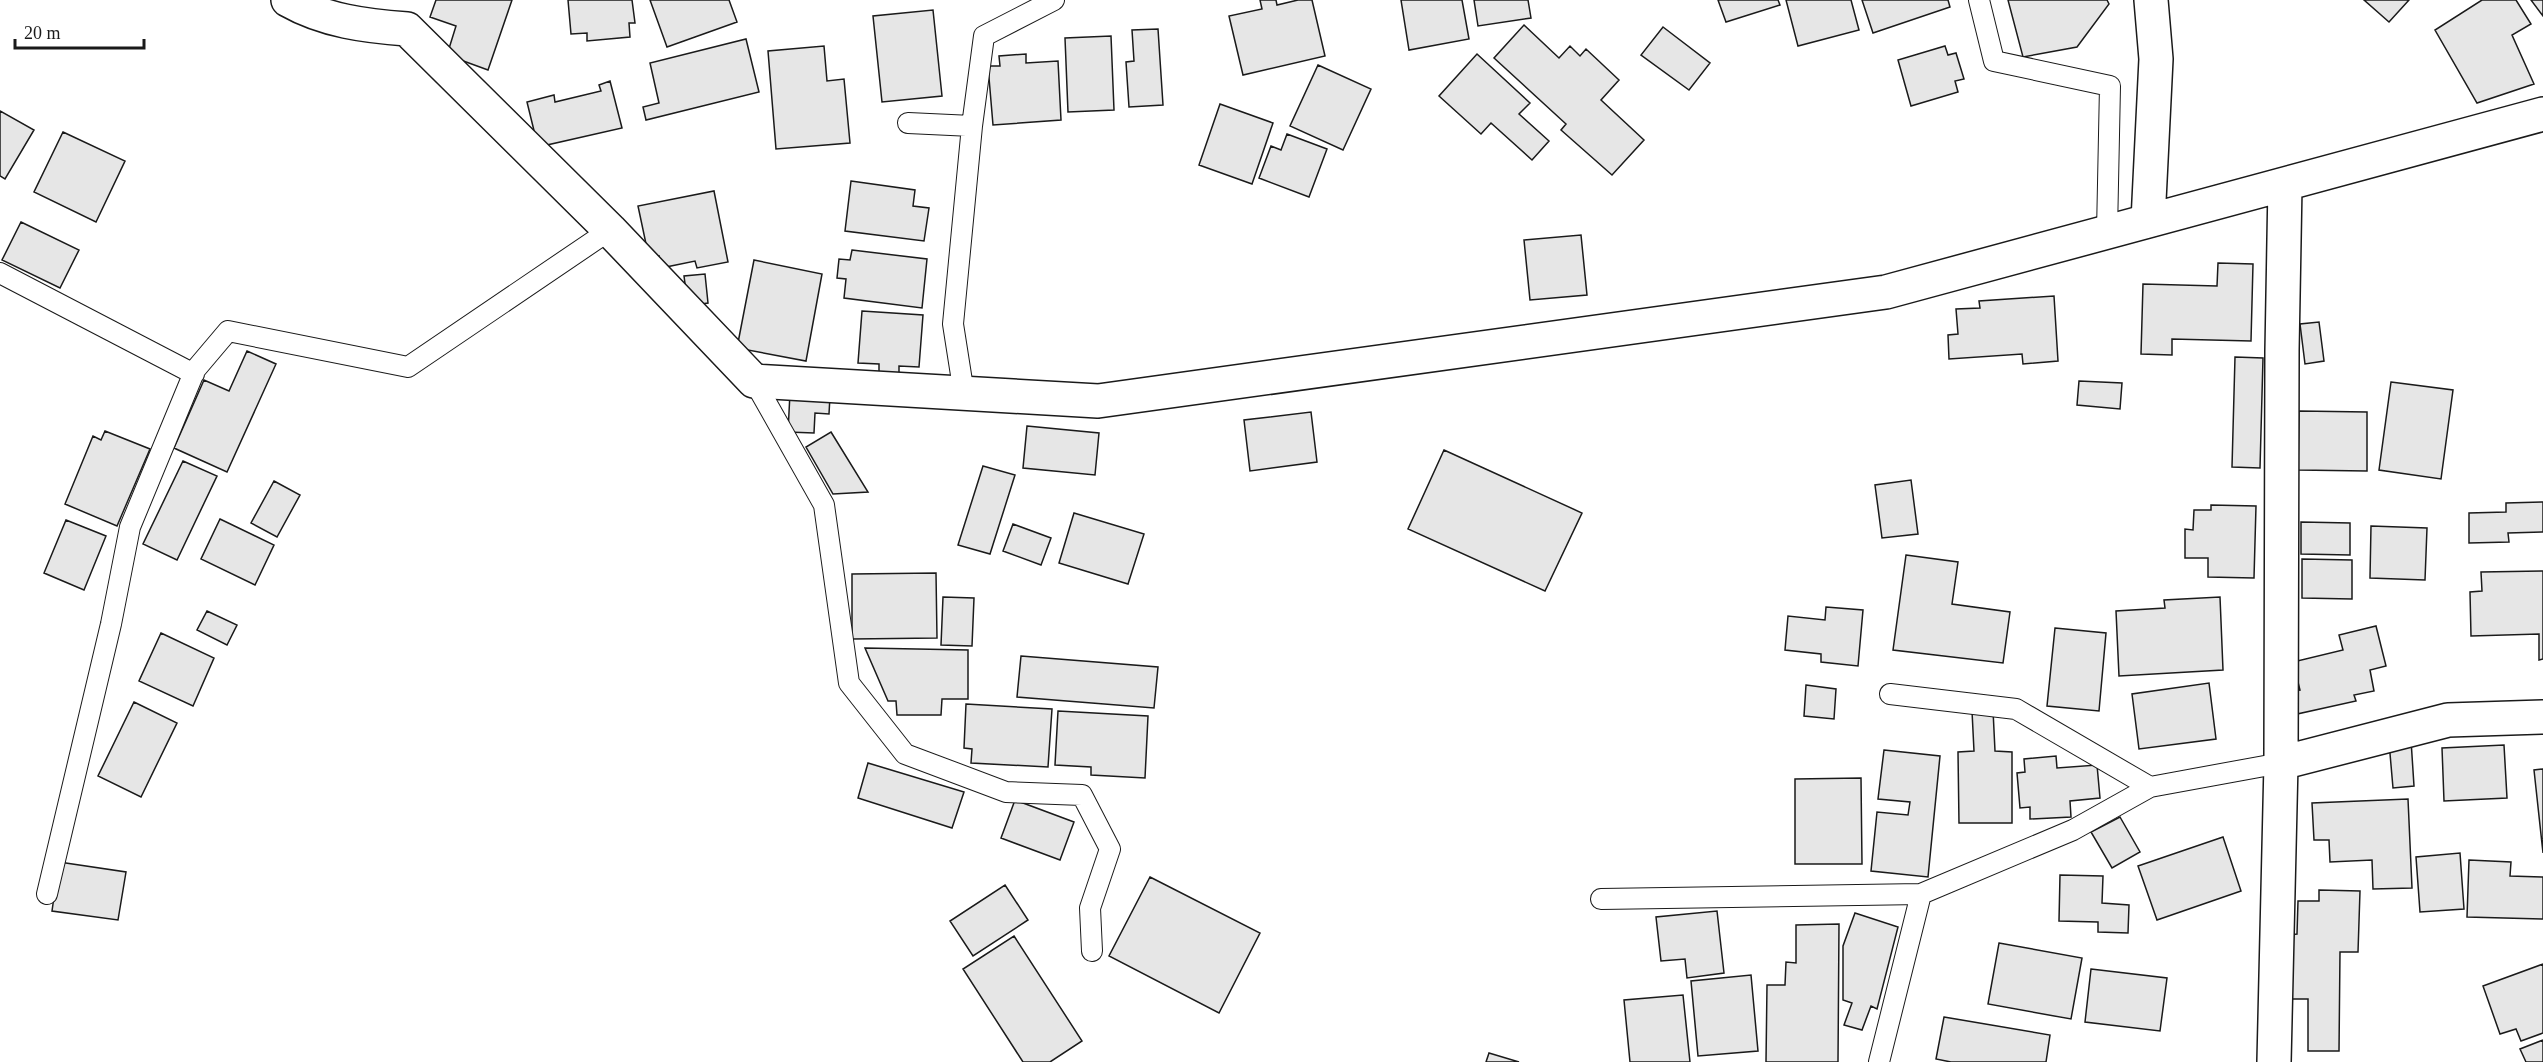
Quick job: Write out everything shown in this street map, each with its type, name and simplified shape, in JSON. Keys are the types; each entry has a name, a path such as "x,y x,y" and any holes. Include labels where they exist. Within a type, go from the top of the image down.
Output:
{"street":[{"path":"2148,221 2156,59 2151,0"},
{"path":"291,1 307,10 361,26 407,29 610,230 754,381 1098,401 1886,292 2543,114"},
{"path":"2274,1062 2281,763 2285,185"},
{"path":"2281,763 2448,720 2543,717"}],"lane":[{"path":"964,394 953,324 972,126 984,36 1054,0"},
{"path":"1980,0 1994,61 2110,86 2107,232"},
{"path":"908,123 972,126"},
{"path":"47,894 111,624 130,526 194,374 228,331 408,366 610,230"},
{"path":"0,273 194,374"},
{"path":"754,381 824,505 849,682 905,754 1006,792 1082,795 1110,849 1089,908 1092,951"},
{"path":"1890,694 2016,710 2150,788"},
{"path":"1601,899 1921,894 2073,830 2150,788 2281,763"},
{"path":"1879,1062 1921,894"}],"building":[{"path":"436,0 512,0 488,70 447,55 456,26 430,17"},
{"path":"568,0 632,0 635,23 629,23 630,37 587,41 587,33 571,34"},
{"path":"650,0 729,0 737,22 667,47"},
{"path":"1260,0 1276,0 1277,5 1298,0 1312,0 1325,56 1243,75 1229,16 1262,9"},
{"path":"1401,0 1462,0 1469,39 1409,50"},
{"path":"1474,0 1528,0 1531,18 1478,26"},
{"path":"1718,0 1778,0 1780,5 1726,22"},
{"path":"1786,0 1851,0 1859,30 1798,46"},
{"path":"1862,0 1948,0 1950,7 1873,33"},
{"path":"2008,0 2107,0 2109,4 2077,47 2023,57"},
{"path":"2364,0 2409,0 2389,22"},
{"path":"2482,0 2516,0 2531,24 2512,35 2534,84 2477,103 2435,30"},
{"path":"2531,0 2543,0 2543,16"},
{"path":"933,10 942,96 882,102 873,16"},
{"path":"1524,25 1559,58 1570,46 1580,56 1586,49 1619,80 1601,100 1644,140 1612,175 1561,130 1566,124 1494,58"},
{"path":"1663,27 1710,63 1689,90 1641,55"},
{"path":"1158,29 1163,105 1129,107 1126,62 1134,61 1132,30"},
{"path":"1111,36 1114,110 1068,112 1065,38"},
{"path":"746,39 759,92 646,120 643,107 659,103 650,63"},
{"path":"824,46 827,81 844,79 850,143 776,149 768,51"},
{"path":"1945,46 1948,55 1956,53 1964,79 1955,81 1958,92 1911,106 1898,60"},
{"path":"1026,54 1026,63 1058,61 1061,120 993,125 988,66 1000,66 999,56"},
{"path":"1477,54 1530,103 1519,114 1549,141 1532,160 1491,123 1481,134 1439,96"},
{"path":"1318,65 1371,89 1343,150 1290,126"},
{"path":"610,81 622,128 538,147 527,102 554,95 555,102 601,91 599,85"},
{"path":"1220,104 1273,123 1252,184 1199,165"},
{"path":"0,111 34,130 5,179 0,176"},
{"path":"63,132 125,161 96,222 34,192"},
{"path":"1287,134 1327,149 1309,197 1259,178 1271,146 1281,150"},
{"path":"851,181 915,190 913,206 929,208 924,241 845,231"},
{"path":"714,191 728,262 697,268 695,261 661,268 659,256 649,258 638,206"},
{"path":"21,222 79,250 60,288 2,260"},
{"path":"1581,235 1587,295 1530,300 1524,240"},
{"path":"852,250 927,259 922,308 844,298 846,279 837,278 839,259 850,260"},
{"path":"754,260 822,274 806,361 737,348"},
{"path":"2218,263 2253,264 2251,341 2172,339 2172,355 2141,354 2143,284 2217,286"},
{"path":"705,274 708,303 688,306 684,276"},
{"path":"2054,296 2058,361 2023,364 2022,354 1949,359 1948,335 1958,334 1956,309 1980,308 1979,301"},
{"path":"862,311 923,315 919,367 899,366 899,373 879,372 879,364 858,363"},
{"path":"2319,322 2324,361 2305,364 2300,324"},
{"path":"247,351 276,364 227,472 174,448 204,380 229,391"},
{"path":"2235,357 2263,358 2260,468 2232,467"},
{"path":"2079,381 2122,383 2120,409 2077,405"},
{"path":"2391,382 2453,390 2441,479 2379,470"},
{"path":"790,393 830,396 829,414 815,413 814,433 788,432"},
{"path":"2299,411 2367,412 2367,471 2298,470"},
{"path":"1311,412 1317,462 1250,471 1244,420"},
{"path":"1027,426 1099,433 1095,475 1023,468"},
{"path":"105,431 150,449 117,526 65,504 93,436 101,440"},
{"path":"831,432 868,492 833,494 806,447"},
{"path":"1444,450 1582,513 1545,591 1408,529"},
{"path":"183,461 217,476 177,560 143,544"},
{"path":"983,466 1015,475 990,554 958,545"},
{"path":"1911,480 1918,534 1882,538 1875,485"},
{"path":"274,481 300,495 277,537 251,523"},
{"path":"2543,502 2543,532 2508,533 2509,542 2469,543 2469,513 2506,512 2506,503"},
{"path":"2211,505 2256,506 2254,578 2208,577 2208,558 2185,558 2185,529 2193,530 2194,510 2211,510"},
{"path":"1074,513 1144,534 1128,584 1059,563"},
{"path":"220,519 274,545 255,585 201,559"},
{"path":"66,520 106,536 84,590 44,573"},
{"path":"2301,522 2350,523 2350,555 2301,554"},
{"path":"1013,524 1051,538 1041,565 1003,551"},
{"path":"2371,526 2427,528 2425,580 2370,578"},
{"path":"1906,555 1958,562 1952,604 2010,612 2003,663 1893,650"},
{"path":"2302,559 2352,560 2352,599 2302,598"},
{"path":"2543,571 2543,659 2539,660 2539,634 2471,636 2470,592 2482,591 2481,572"},
{"path":"936,573 937,638 852,639 852,574"},
{"path":"943,597 974,598 972,646 941,645"},
{"path":"2220,597 2223,670 2119,676 2116,611 2165,608 2164,600"},
{"path":"1826,607 1863,610 1858,666 1821,662 1821,654 1785,650 1788,616 1825,620"},
{"path":"207,611 237,625 227,645 197,630"},
{"path":"2376,626 2386,666 2370,670 2374,691 2354,695 2356,701 2297,714 2292,691 2300,690 2293,662 2343,650 2339,635"},
{"path":"2055,628 2106,633 2099,711 2047,706"},
{"path":"161,633 214,658 193,706 139,681"},
{"path":"865,648 968,650 968,699 942,699 941,715 897,715 896,701 888,701"},
{"path":"1021,656 1158,667 1154,708 1017,697"},
{"path":"2209,683 2216,739 2139,749 2132,694"},
{"path":"1806,685 1836,689 1834,719 1804,716"},
{"path":"134,702 177,723 141,797 98,776"},
{"path":"966,704 1052,709 1048,767 971,763 972,749 964,748"},
{"path":"1993,710 1995,751 2012,752 2012,823 1959,823 1958,752 1974,751 1972,711"},
{"path":"1058,711 1148,716 1145,778 1091,775 1091,767 1055,765"},
{"path":"2411,740 2414,786 2393,788 2389,742"},
{"path":"2504,745 2507,798 2444,801 2442,748"},
{"path":"1884,750 1940,756 1928,877 1871,871 1877,812 1908,815 1910,802 1878,799"},
{"path":"2056,756 2057,768 2097,765 2100,798 2070,801 2071,817 2030,819 2030,807 2020,808 2017,773 2025,772 2024,759"},
{"path":"868,763 964,792 952,828 858,798"},
{"path":"2543,769 2543,853 2534,770"},
{"path":"1861,778 1862,864 1795,864 1795,779"},
{"path":"2408,799 2412,888 2373,889 2372,860 2330,862 2329,840 2314,840 2312,803"},
{"path":"1015,800 1074,822 1060,860 1001,838"},
{"path":"2120,817 2140,852 2112,868 2091,832"},
{"path":"2223,837 2241,891 2157,920 2138,866"},
{"path":"2460,853 2464,909 2420,912 2416,857"},
{"path":"2469,860 2511,862 2510,876 2543,877 2543,919 2467,917"},
{"path":"59,862 126,872 118,920 52,911"},
{"path":"2060,875 2103,876 2102,903 2129,905 2128,933 2098,932 2098,922 2059,921"},
{"path":"1150,877 1260,933 1219,1013 1109,956"},
{"path":"1005,885 1028,920 973,956 950,921"},
{"path":"2319,890 2360,891 2358,952 2340,952 2339,1051 2308,1051 2308,999 2286,999 2287,935 2297,934 2298,901 2319,901"},
{"path":"1717,911 1724,973 1687,978 1685,959 1661,961 1656,917"},
{"path":"1855,913 1898,927 1877,1009 1871,1006 1862,1030 1844,1025 1852,1003 1843,1000 1843,946"},
{"path":"1839,924 1838,1062 1766,1062 1767,985 1785,985 1786,962 1796,963 1796,925"},
{"path":"1014,936 1082,1041 1050,1062 1023,1062 963,969"},
{"path":"1999,943 2082,958 2071,1019 1988,1004"},
{"path":"2543,964 2543,1033 2521,1041 2516,1029 2500,1034 2483,986"},
{"path":"2091,969 2167,978 2160,1031 2085,1022"},
{"path":"1751,975 1758,1051 1698,1056 1691,981"},
{"path":"1683,995 1690,1062 1630,1062 1624,1000"},
{"path":"1944,1017 2050,1035 2046,1062 1951,1062 1936,1059"},
{"path":"2543,1040 2543,1062 2526,1062 2520,1049"},
{"path":"1489,1053 1519,1062 1486,1062"}]}
